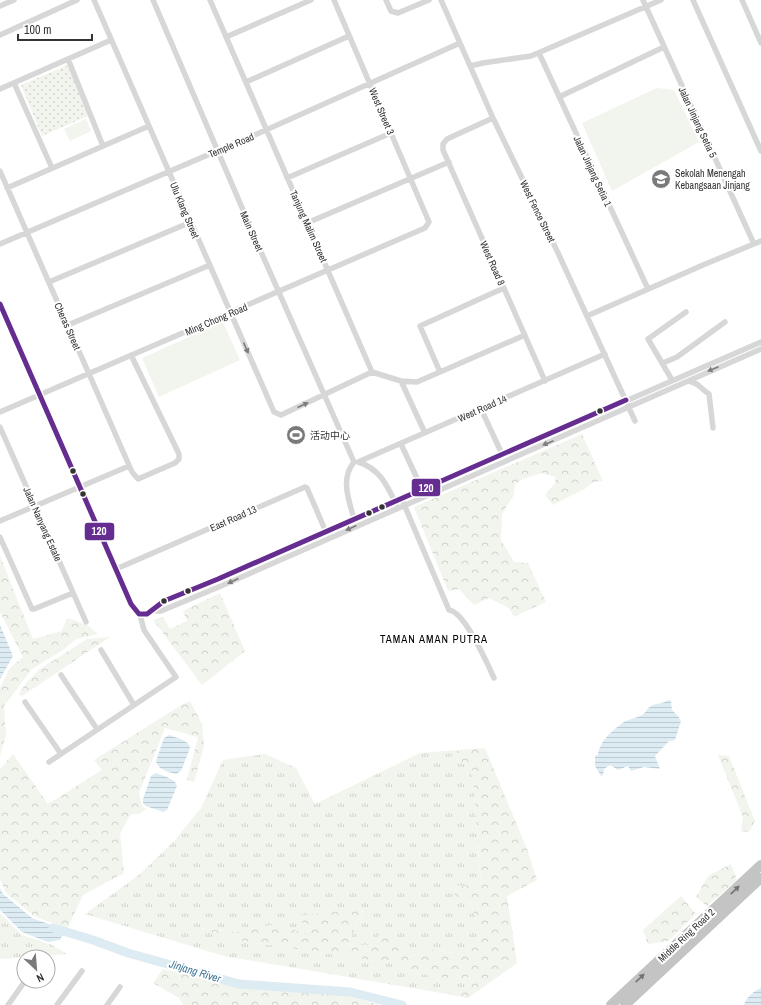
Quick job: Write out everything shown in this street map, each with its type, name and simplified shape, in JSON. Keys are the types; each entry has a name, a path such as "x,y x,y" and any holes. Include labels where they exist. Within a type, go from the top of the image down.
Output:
{"highway":[{"name":"Middle Ring Road 2","path":"611,1005 761,865"},
{"name":"Middle Ring Road 2","path":"625,1005 761,878"}],"street":[{"path":"0,6 14,0"},
{"path":"0,35 77,0"},
{"name":"Ulu Klang Street","path":"94,0 274,412 281,415 324,394"},
{"name":"Main Street","path":"153,0 217,151 324,394 356,462"},
{"name":"Tanjung Malim Street","path":"210,0 372,372"},
{"path":"226,37 311,0"},
{"name":"West Street 3","path":"334,0 429,222"},
{"path":"386,0 391,11 398,13 429,0"},
{"name":"West Fence Street","path":"441,0 470,66 635,421"},
{"name":"Jalan Jinjang Setia 5","path":"643,0 754,244"},
{"path":"470,66 531,56 661,0"},
{"path":"693,0 761,151"},
{"path":"742,0 761,43"},
{"path":"246,82 350,36"},
{"path":"0,89 111,40"},
{"name":"Temple Road","path":"0,244 266,130 460,43"},
{"path":"559,97 664,47"},
{"name":"Jalan Jinjang Setia 1","path":"539,53 648,289"},
{"path":"68,59 103,146"},
{"path":"14,83 52,168"},
{"name":"West Road 8","path":"494,118 447,139 443,144 444,150 545,381"},
{"path":"7,188 149,126"},
{"path":"287,178 391,133"},
{"path":"307,223 449,162"},
{"name":"Cheras Street","path":"0,172 129,466 138,479 175,463 179,459 179,454 131,355"},
{"path":"49,282 191,222"},
{"name":"Ming Chong Road","path":"0,412 425,228 429,222"},
{"path":"587,316 761,241"},
{"path":"68,326 210,265"},
{"path":"440,372 420,326 504,288"},
{"path":"0,304 131,604 140,615 144,630 176,677 49,762"},
{"path":"672,380 648,339 686,312"},
{"path":"663,363 677,357 725,322"},
{"path":"324,394 372,372 401,381 417,382 525,335"},
{"path":"140,615 147,614 164,601 218,579 761,342"},
{"path":"152,611 161,611 221,586 761,349"},
{"name":"West Road 14","path":"356,462 401,444 605,354"},
{"path":"401,381 425,433"},
{"path":"688,381 698,384 709,394 713,428"},
{"path":"481,409 502,454"},
{"path":"580,420 583,427"},
{"name":"Jalan Nanyang Estate","path":"0,427 86,622"},
{"path":"401,444 422,489"},
{"path":"354,519 346,489 346,477 349,468 356,462 365,464 382,477 397,508"},
{"path":"0,521 129,466"},
{"name":"East Road 13","path":"116,569 305,487 307,488 326,532"},
{"path":"401,498 449,610 453,610 461,618 475,640 494,678"},
{"path":"0,537 32,609 73,593"},
{"path":"101,650 134,705"},
{"path":"61,675 97,729"},
{"path":"25,702 61,754"},
{"path":"57,1005 82,971"},
{"path":"107,1005 120,987"},
{"path":"8,1005 19,989"}],"green space":[{"path":"68,65 88,116 42,136 21,85"},
{"path":"657,88 674,90 699,142 612,191 582,123"},
{"path":"86,119 91,131 70,141 64,129"},
{"path":"223,322 240,360 159,397 142,358"},
{"path":"582,434 603,481 593,482 584,489 553,505 545,495 555,483 556,477 542,473 523,479 515,484 514,495 502,514 501,540 514,562 528,563 546,602 514,617 509,608 489,598 474,605 459,589 448,591 414,507"},
{"path":"0,556 33,639 62,631 67,618 87,625 98,634 76,639 63,650 32,669 4,706 6,735 0,756 0,688 10,668 23,657 0,612"},
{"path":"220,593 245,651 202,685 153,620 163,617 170,629 187,621 183,611"},
{"path":"110,637 22,696 19,694 26,683 40,669 87,639"},
{"path":"190,701 202,724 204,746 194,782 187,780 198,737 165,728 139,793 142,806 146,809 141,813 130,815 120,834 124,873 83,895 67,929 34,916 6,893 0,880 0,769 13,754 48,804 102,770 94,760"},
{"path":"485,748 527,849 537,880 507,896 517,963 468,998 447,994 461,992 472,985 472,977 455,979 428,976 390,963 243,941 196,928 235,932 278,924 308,935 310,926 289,917 363,908 347,947 368,945 383,932 408,958 427,949 468,955 482,934 470,902 453,898 457,886 481,884 472,767 448,759 458,750"},
{"path":"458,750 449,759 472,766 481,885 457,886 453,897 470,902 482,934 468,955 427,949 408,958 368,945 347,947 363,909 290,917 310,926 308,935 278,924 235,932 199,928 243,941 390,963 428,976 455,979 473,977 472,985 461,992 447,994 224,956 85,914 139,875 174,841 201,808 223,760 265,754 296,768 315,804 420,753"},
{"path":"718,755 729,756 755,821 749,832 741,831 743,817"},
{"path":"731,864 737,880 707,906 696,897 708,876"},
{"path":"681,896 696,914 668,941 648,944 643,930"},
{"path":"0,913 22,935 52,945 67,954 56,955 56,949 16,949 16,958 0,959"},
{"path":"163,969 233,986 304,992 334,992 380,1005 183,1005 179,998 153,983"}],"shaded area":[{"path":"0,625 13,656 0,679"},
{"path":"668,700 671,701 672,710 681,721 675,740 669,741 655,756 660,769 644,767 631,771 628,766 618,770 610,765 604,769 603,775 601,776 595,766 595,756 598,755 604,740 624,722 642,715 648,708 655,704"},
{"path":"169,735 185,741 190,748 181,771 176,774 161,769 156,761 164,738"},
{"path":"156,773 171,779 177,786 167,810 163,812 146,806 143,803 151,776"},
{"path":"0,888 3,894 32,918 65,930 60,940 48,942 22,932 0,910"},
{"path":"761,988 761,1005 744,1005 751,995"}],"waterway":[{"name":"Jinjang River","path":"53,928 93,940 128,953 239,984 350,992 402,1005"}],"transit line":[{"name":"120","path":"0,304 131,604 139,614 147,614 164,601 218,579 626,400"}],"place":[{"name":"Sekolah Menengah Kebangsaan Jinjang","path":"661,179"},
{"name":"活动中心","path":"296,435"}],"district":[{"name":"TAMAN AMAN PUTRA","path":"434,639"}]}
